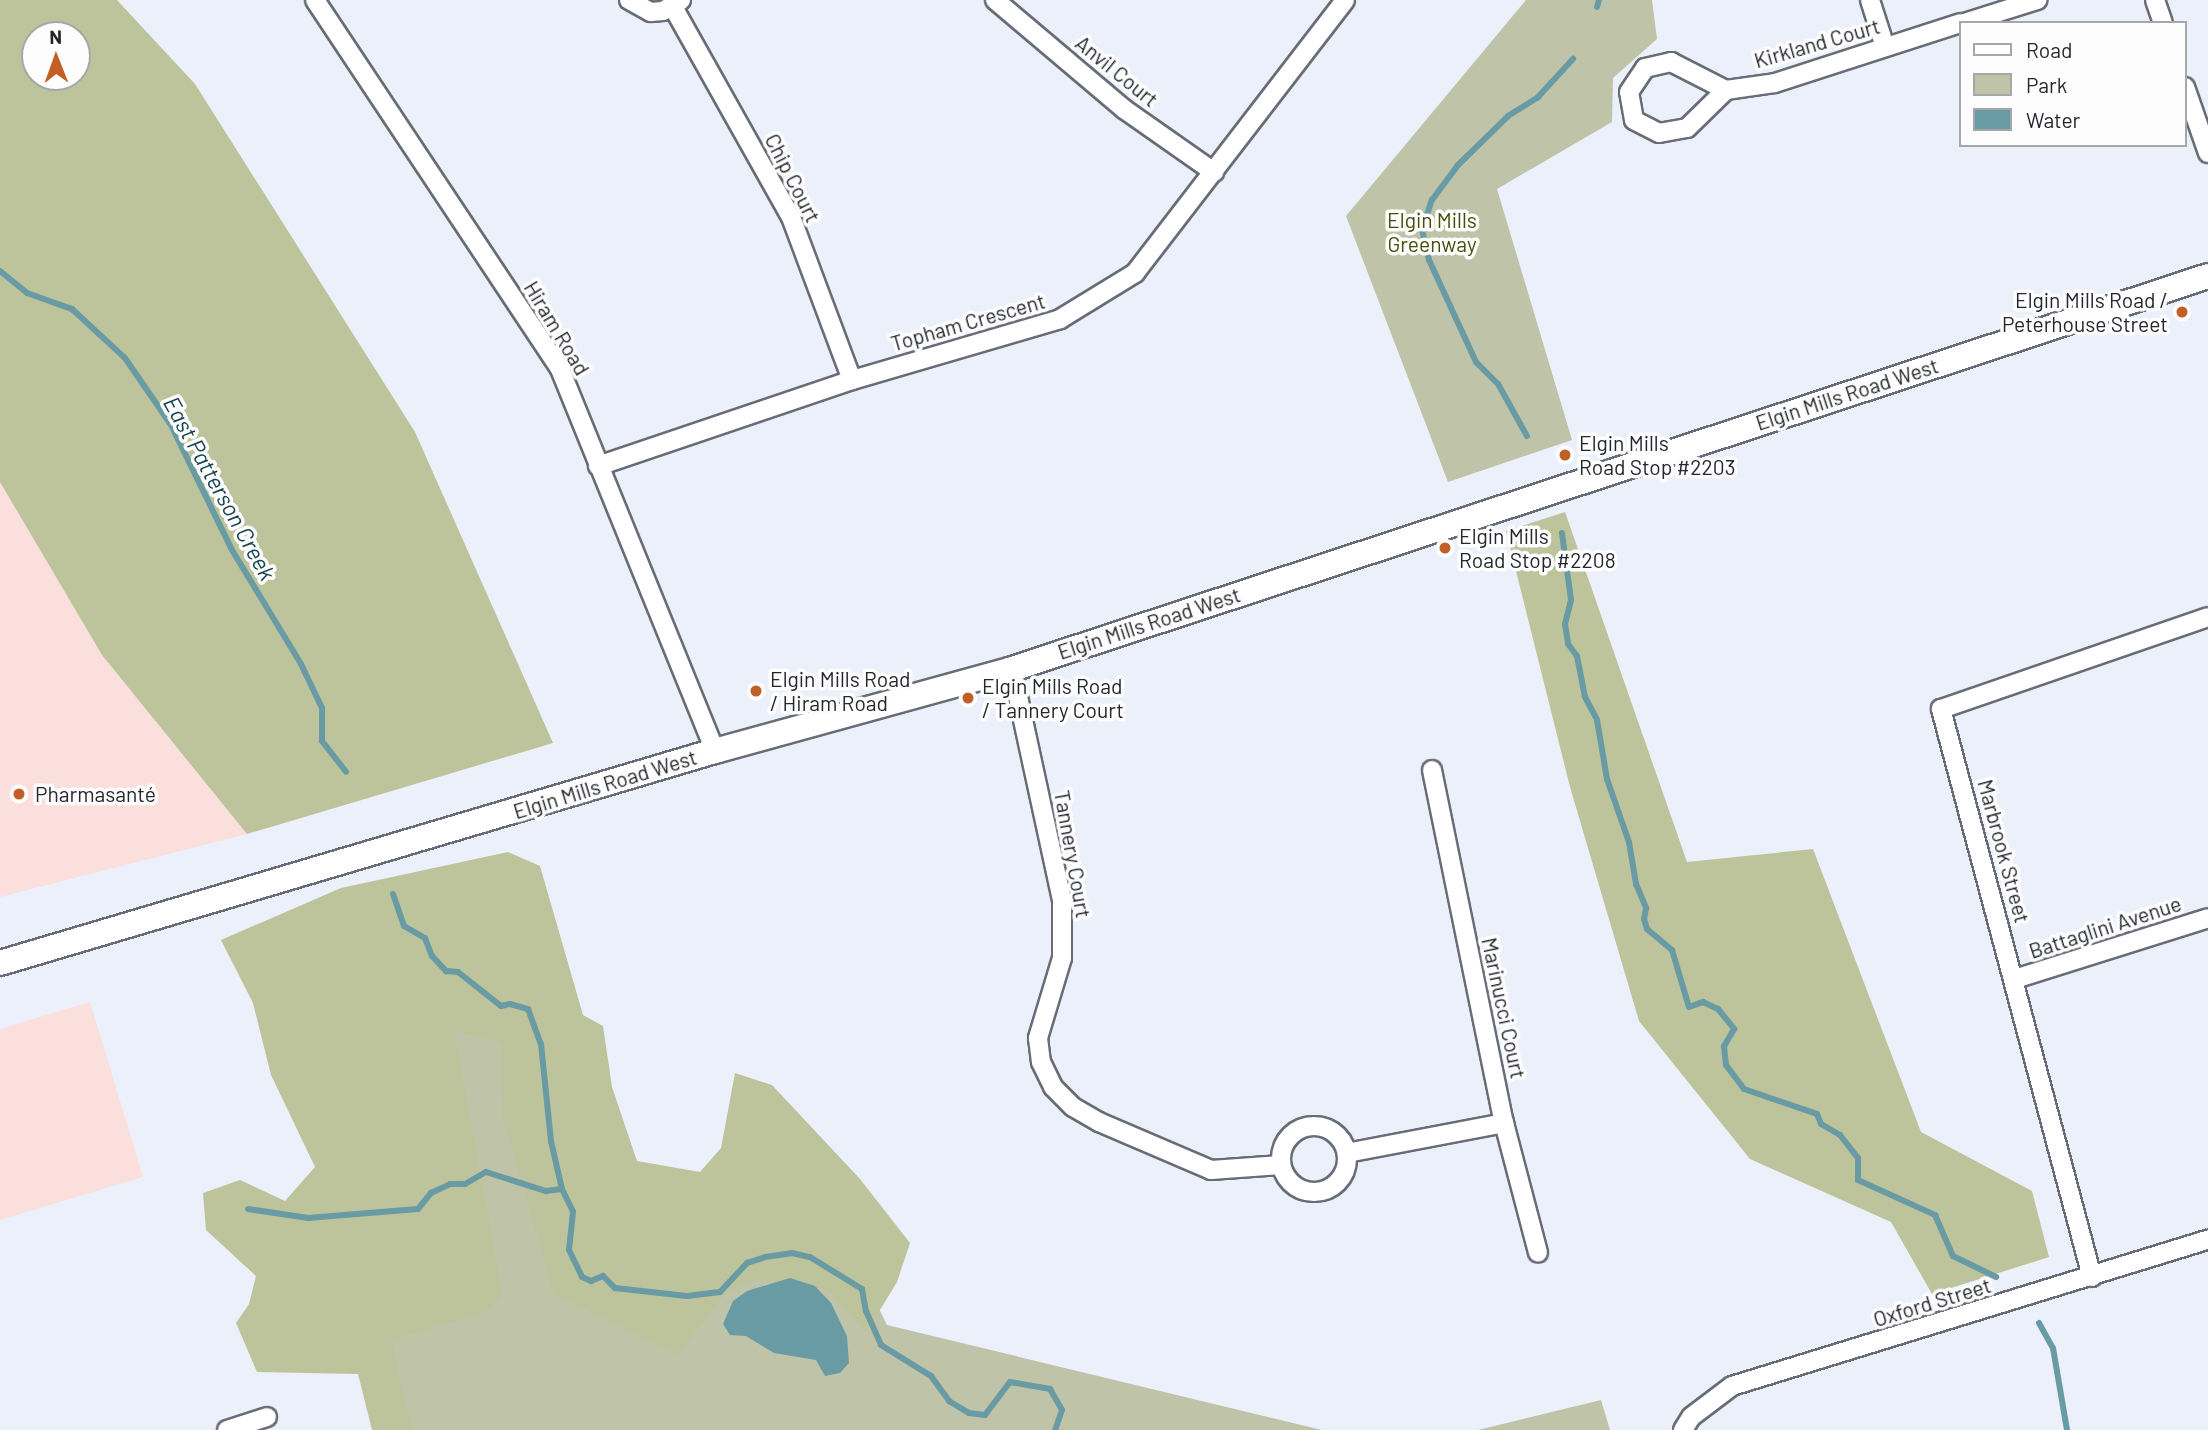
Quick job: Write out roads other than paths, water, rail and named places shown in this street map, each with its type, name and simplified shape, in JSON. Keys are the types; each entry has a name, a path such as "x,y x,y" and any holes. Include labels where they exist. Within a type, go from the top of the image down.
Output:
{"main road":[{"name":"Elgin Mills Road West","path":"0,963 715,751 1012,669 2208,276"}],"street":[{"name":"Hiram Road","path":"315,0 560,369 597,466 715,751"},
{"name":"Chip Court","path":"629,0 651,12 677,3 791,217 852,380"},
{"name":"Anvil Court","path":"995,0 1124,109 1214,172"},
{"name":"Topham Crescent","path":"597,466 852,380 1060,319 1135,273 1345,0"},
{"path":"1870,0 1885,47"},
{"name":"Kirkland Court","path":"1969,21 2037,0"},
{"path":"2155,0 2162,21"},
{"name":"Kirkland Court","path":"1726,90 1775,83 1960,24"},
{"path":"1671,62 1726,90 1687,128 1659,133 1634,120 1629,92 1645,68 1671,62"},
{"path":"2187,93 2208,153"},
{"name":"Marbrook Street","path":"2092,1277 2015,979 1941,709 2208,617"},
{"name":"Tannery Court","path":"1012,669 1062,901 1062,958 1038,1038 1041,1062 1053,1087 1073,1107 1099,1122 1211,1170 1281,1165"},
{"name":"Marinucci Court","path":"1432,770 1504,1123 1538,1253"},
{"name":"Battaglini Avenue","path":"2015,979 2208,918"},
{"path":"1347,1153 1504,1123"},
{"path":"1308,1126 1329,1129 1347,1153 1343,1176 1325,1190 1303,1190 1293,1184 1281,1165 1284,1144 1308,1126"},
{"name":"Oxford Street","path":"1683,1430 1691,1417 1732,1386 2208,1240"},
{"path":"227,1430 267,1417"}],"water":[{"path":"790,1278 815,1286 831,1303 847,1336 849,1363 840,1373 825,1376 816,1360 774,1353 746,1336 730,1335 723,1324 733,1301 747,1291"}],"waterway":[{"path":"1597,7 1599,0"},
{"path":"1527,436 1498,384 1476,362 1429,260 1422,230 1432,200 1458,165 1508,116 1538,97 1573,59"},
{"name":"East Patterson Creek","path":"0,271 27,293 72,309 125,358 171,425 232,550 301,664 322,708 322,741 346,772"},
{"path":"1562,533 1571,600 1565,624 1568,644 1577,656 1585,697 1597,720 1607,779 1629,842 1636,884 1646,908 1644,919 1647,929 1672,950 1689,1007 1703,1002 1718,1009 1734,1029 1724,1046 1726,1065 1744,1089 1817,1114 1821,1124 1840,1135 1858,1158 1858,1180 1935,1215 1953,1256 1996,1277"},
{"name":"East Patterson Creek","path":"393,894 404,926 425,938 432,956 446,971 458,972 501,1006 510,1004 528,1009 541,1044 551,1141 562,1189 573,1212 569,1250 582,1277 591,1281 603,1276 615,1288 687,1296 720,1292 747,1263 765,1257 792,1253 810,1257 862,1289 866,1311 881,1345 931,1376 949,1401 969,1413 985,1415 1010,1382 1050,1389 1062,1410 1055,1430"},
{"path":"248,1209 308,1218 418,1209 431,1193 450,1184 465,1184 486,1172 546,1191 562,1189"},
{"path":"2039,1323 2053,1348 2067,1430"}],"place":[{"name":"Elgin Mills Road / Peterhouse Street","path":"2182,312"},
{"name":"Elgin Mills Road Stop #2203","path":"1565,455"},
{"name":"Elgin Mills Road Stop #2208","path":"1445,548"},
{"name":"Elgin Mills Road / Hiram Road","path":"756,691"},
{"name":"Elgin Mills Road / Tannery Court","path":"968,698"},
{"name":"Pharmasanté","path":"19,794"}],"park label":[{"name":"Elgin Mills Greenway","path":"1432,232"}]}
